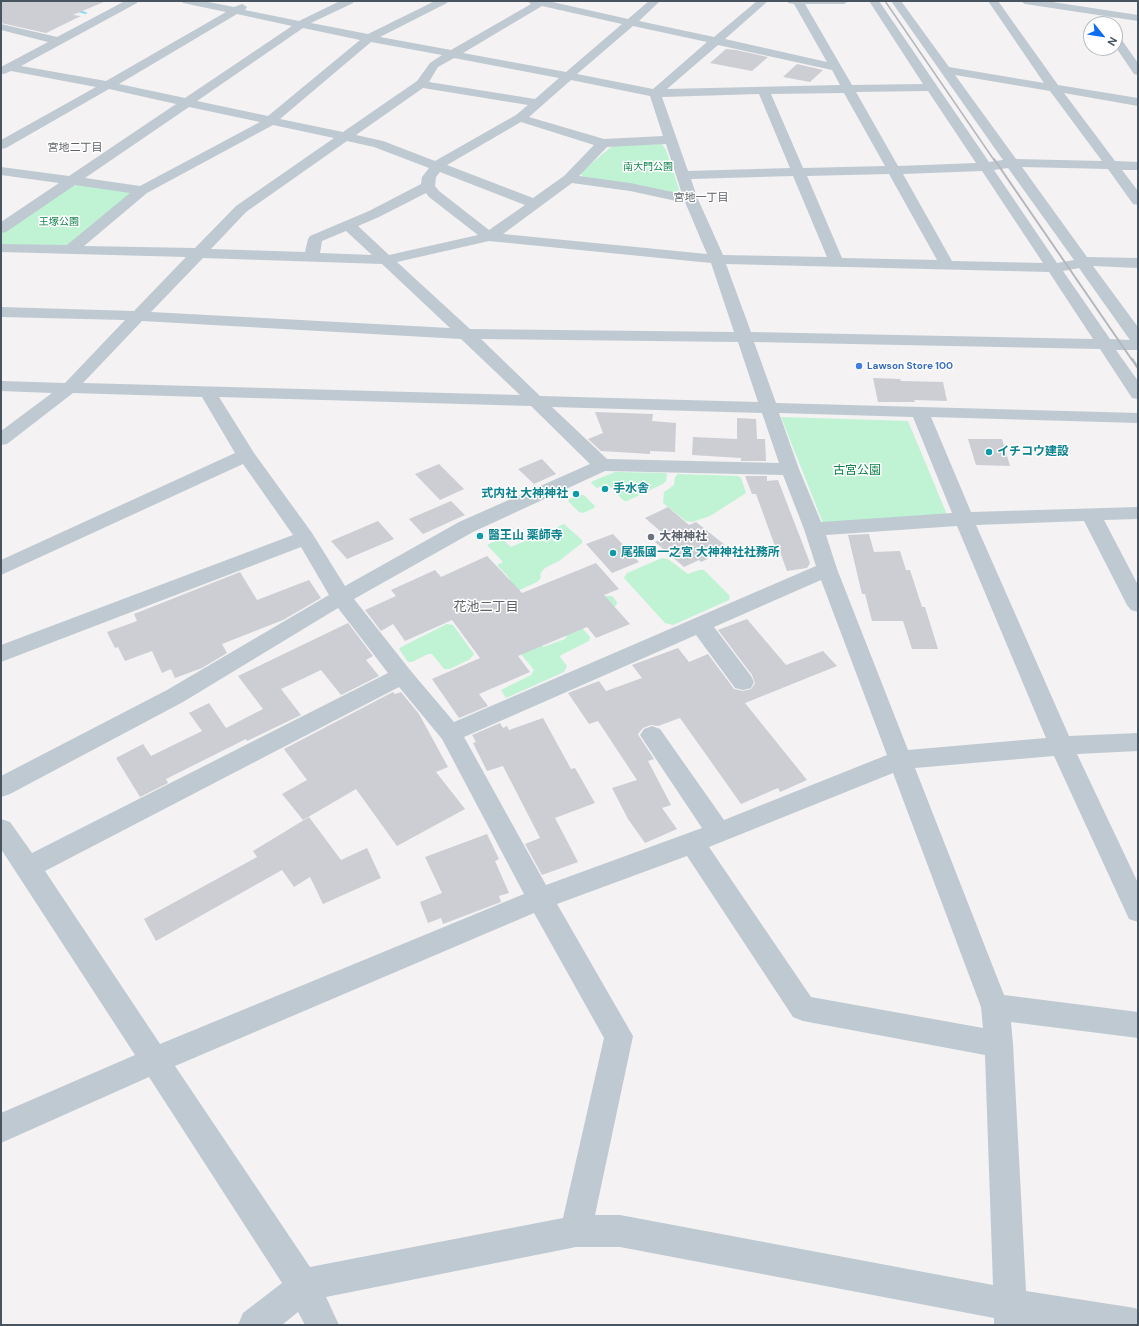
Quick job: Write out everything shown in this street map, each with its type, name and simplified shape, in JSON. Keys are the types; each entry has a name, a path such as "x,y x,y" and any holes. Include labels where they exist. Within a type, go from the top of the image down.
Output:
{"street":[{"path":"6,69 133,1"},
{"path":"187,1 655,93 932,87"},
{"path":"1,229 302,24 349,1"},
{"path":"70,250 142,190 266,124 369,38 443,1"},
{"path":"489,237 434,194 428,186 428,177 438,165 520,118 655,1"},
{"path":"655,93 763,1"},
{"path":"795,2 844,1"},
{"path":"874,1 1138,394"},
{"path":"896,1 1138,339"},
{"path":"993,1 1054,88 1138,201"},
{"path":"1025,1 1138,18"},
{"path":"1089,1 1099,16"},
{"path":"1,144 253,2"},
{"path":"1,440 68,389 241,209 421,84 434,65 451,53 538,2 836,67"},
{"path":"795,2 836,67 947,265"},
{"path":"1,26 58,41"},
{"path":"1123,49 1138,71"},
{"path":"6,69 107,85 378,144 438,165 536,204"},
{"path":"946,70 1138,102"},
{"path":"421,84 538,103"},
{"path":"764,91 836,262"},
{"path":"655,93 690,197 717,259 768,408 814,529 827,569 995,1007 999,1044 1011,1315"},
{"path":"520,118 603,143 671,140"},
{"path":"489,237 569,179 603,143"},
{"path":"683,175 893,170 986,166 1012,163 1138,166"},
{"path":"1,171 142,190"},
{"path":"569,179 630,187 681,198 690,197"},
{"path":"312,256 315,239 349,226 428,186"},
{"path":"349,226 466,334 602,465"},
{"path":"1,248 312,256 387,260 489,237 717,259 1053,268 1092,261 1138,263"},
{"path":"1,312 139,316 466,334 744,337 1138,345"},
{"path":"1,386 1138,418"},
{"path":"208,393 246,454 304,538 341,597 402,676 450,733 540,899 619,1036 576,1231"},
{"path":"919,411 1060,746 1138,911"},
{"path":"1,568 246,454"},
{"path":"1,787 175,696 341,597 466,527 602,465 790,469"},
{"path":"814,529 964,519 1138,513"},
{"path":"1090,515 1138,605"},
{"path":"1,654 304,538"},
{"path":"450,733 827,569"},
{"path":"700,624 743,682"},
{"path":"28,867 402,676"},
{"path":"652,735 719,833"},
{"path":"1,1128 155,1060 540,899 692,844 900,760 1060,746 1138,742"},
{"path":"1,829 28,867 303,1286 322,1325"},
{"path":"692,844 803,1008 999,1044"},
{"path":"995,1007 1138,1025"},
{"path":"255,1325 307,1284 576,1231 620,1231 1011,1315 1135,1325"}],"green space":[{"name":"南大門公園","path":"662,144 666,150 680,192 676,194 583,177 580,173 611,147"},
{"name":"王塚公園","path":"72,182 135,192 68,248 1,246 1,232"},
{"name":"古宮公園","path":"781,417 908,421 948,517 823,523"},
{"path":"615,472 667,474 666,481 663,484 624,501 607,484 597,488 591,483"},
{"path":"678,474 738,476 741,478 746,493 710,516 692,522 686,521 663,503 664,492 674,485 675,477"},
{"path":"584,495 595,506 594,508 583,513 579,512 568,501 569,499"},
{"path":"564,524 582,540 582,543 559,561 545,568 540,574 541,578 537,582 504,597 494,586 510,579 497,565 503,562 487,545 501,538 511,547"},
{"path":"662,558 668,559 688,574 699,570 704,570 730,596 729,600 673,625 665,623 624,578 627,573"},
{"path":"605,596 612,596 617,602 616,606 582,620 579,624 590,637 589,641 561,655 560,657 567,666 564,672 506,698 501,690 531,675 534,670 517,649 535,639 543,647 565,639 567,636 554,621"},
{"path":"447,624 453,625 474,654 470,659 450,669 444,669 432,654 428,654 412,662 408,662 399,649 401,647"}],"building":[{"path":"1,1 106,1 73,15 81,16 46,33 1,23"},
{"path":"726,49 768,57 752,71 710,63"},
{"path":"797,64 823,70 810,82 783,77"},
{"path":"873,378 900,379 901,381 943,382 947,401 914,400 915,402 878,402"},
{"path":"595,412 653,414 652,421 676,423 675,452 650,451 650,454 601,451 588,439 603,433"},
{"path":"737,418 756,419 757,439 765,439 766,461 741,461 741,458 692,455 693,437 737,439"},
{"name":"イチコウ建設","path":"968,439 1002,439 1010,466 976,465"},
{"path":"542,459 556,474 534,484 518,469"},
{"path":"439,464 464,489 440,500 415,474"},
{"path":"745,476 767,476 767,481 778,480 810,563 807,568 787,571 779,549 776,549 756,494 752,494"},
{"path":"451,501 465,515 423,534 409,519"},
{"path":"668,507 689,525 696,522 725,545 715,550 718,554 701,562 699,560 684,567 655,542 666,536 645,518"},
{"path":"378,521 394,539 347,559 331,541"},
{"name":"尾張國一之宮 大神神社社務所","path":"613,534 639,562 612,573 586,544"},
{"path":"869,534 874,552 900,551 906,570 910,570 922,607 925,607 938,649 912,649 903,621 872,621 865,594 862,594 848,535"},
{"path":"487,556 522,593 596,563 619,589 604,595 630,624 596,638 587,627 518,656 530,672 479,694 488,706 459,718 432,679 480,658 452,620 405,641 393,624 381,631 365,610 396,596 391,590 435,570 441,577"},
{"path":"240,572 257,600 309,580 321,598 283,620 222,644 227,653 202,668 175,678 171,669 162,673 152,651 125,661 118,647 115,648 107,632 137,621 134,614"},
{"path":"747,619 786,665 823,651 837,666 745,703 807,780 780,792 778,788 741,804 680,718 658,726 651,725 643,728 638,734 654,759 648,761 671,805 662,808 677,829 645,843 628,819 612,788 637,780 598,721 589,724 568,693 599,681 606,691 642,678 632,665 678,648 689,662 708,654 734,689 743,691 751,689 755,683 752,675 718,630"},
{"path":"348,623 373,656 366,660 379,676 341,695 321,670 281,689 301,715 247,741 246,739 166,779 168,783 140,797 116,758 143,744 151,756 202,731 189,713 209,703 226,728 263,709 238,676"},
{"path":"393,692 395,694 401,692 419,714 448,767 436,772 465,809 397,846 356,789 303,820 282,794 307,780 284,749"},
{"path":"543,718 571,769 575,768 595,803 555,818 578,862 542,875 525,844 540,838 503,766 487,771 473,743 476,742 472,735 500,723 503,728 507,726 509,730"},
{"path":"309,817 341,860 367,848 381,878 323,904 310,877 294,887 282,870 156,941 144,919 257,857 253,851"},
{"path":"487,834 499,859 495,861 509,893 499,896 501,902 443,924 441,918 428,923 420,902 442,893 425,857"}],"waterway":[{"path":"73,9 86,13"}],"railway":[{"path":"885,1 994,160"},
{"path":"994,159 1132,360"},
{"path":"1132,359 1138,368"}],"place":[{"name":"Lawson Store 100","path":"859,366"},
{"name":"イチコウ建設","path":"989,452"},
{"name":"手水舎","path":"605,489"},
{"name":"式内社 大神神社","path":"576,494"},
{"name":"醫王山 薬師寺","path":"480,536"},
{"name":"大神神社","path":"651,537"},
{"name":"尾張國一之宮 大神神社社務所","path":"613,553"}],"district":[{"name":"宮地二丁目","path":"75,148"},
{"name":"宮地一丁目","path":"701,198"},
{"name":"花池二丁目","path":"486,608"}]}
